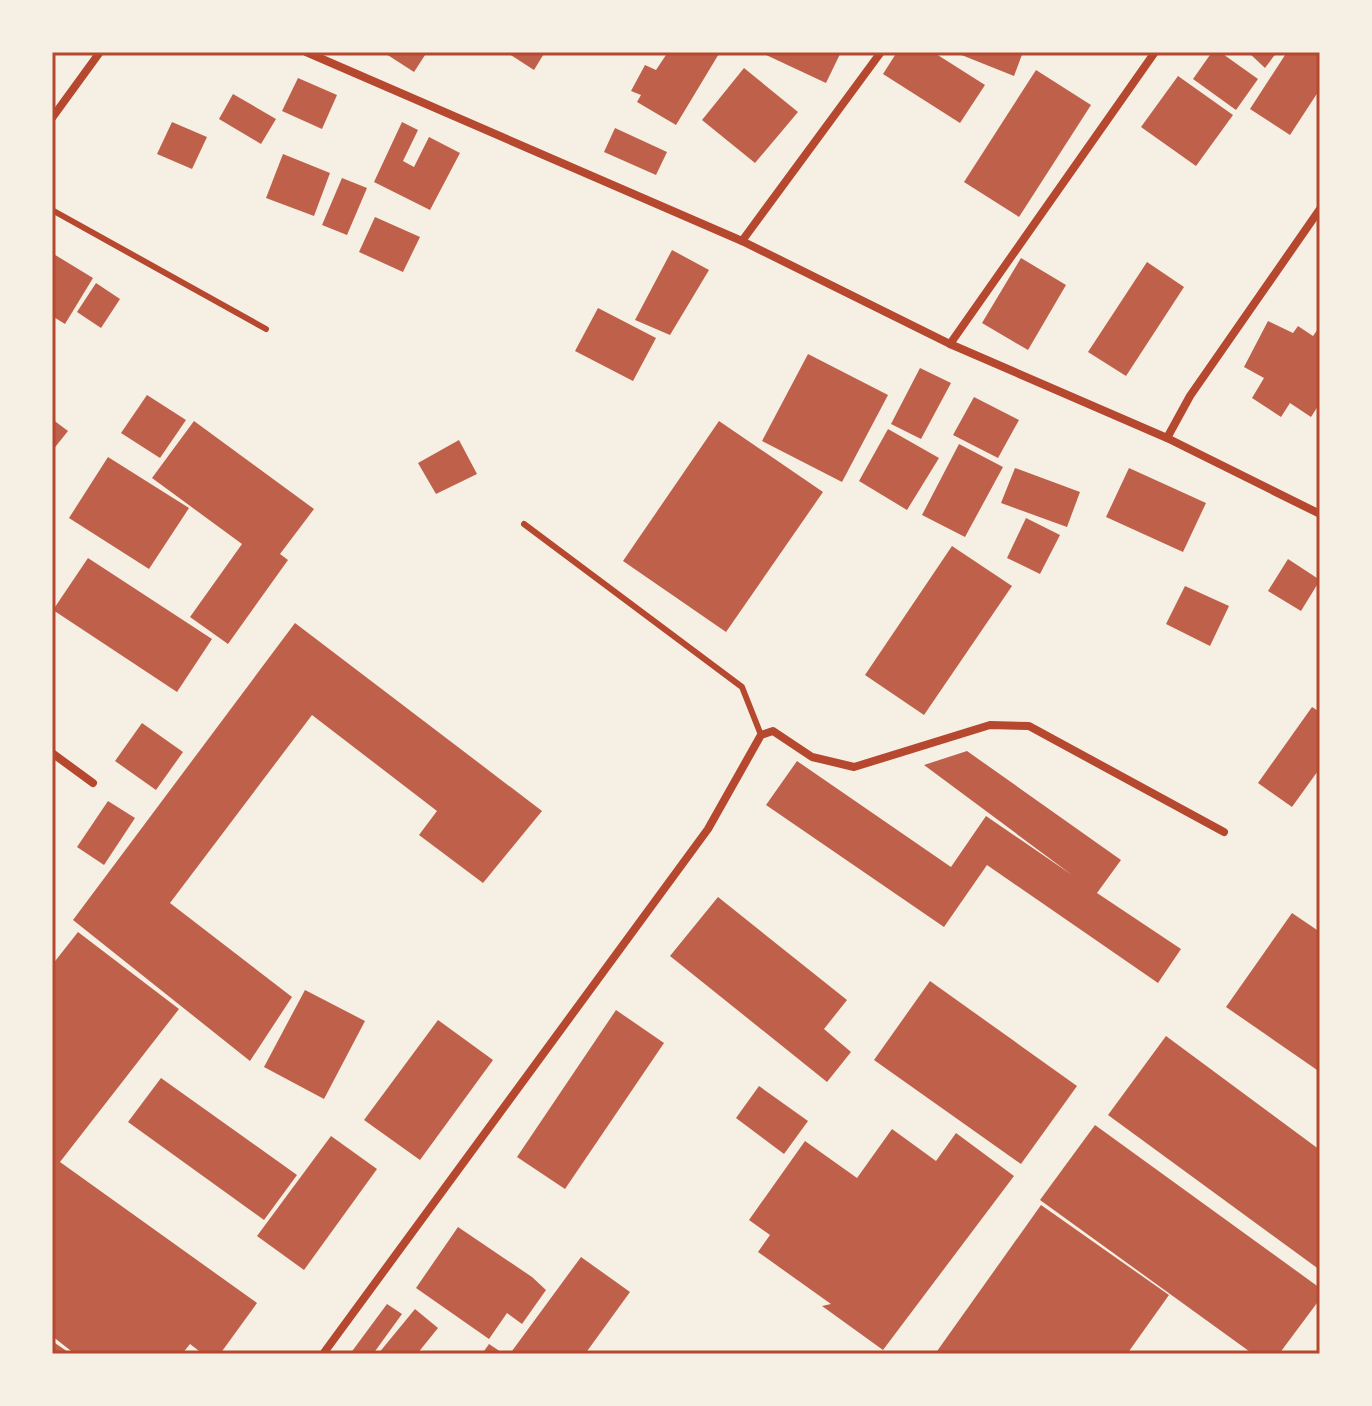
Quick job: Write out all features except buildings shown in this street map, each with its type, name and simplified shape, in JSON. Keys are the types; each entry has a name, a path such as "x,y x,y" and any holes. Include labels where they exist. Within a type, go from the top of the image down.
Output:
{"street":[{"path":"52,118 100,52"},
{"path":"306,52 742,241 950,344 1167,438 1320,514"},
{"path":"742,241 881,52"},
{"path":"950,344 1155,52"},
{"path":"1167,438 1190,396 1320,209"},
{"path":"323,1354 708,829 761,735 773,731 812,757 854,767 990,725 1029,726 1224,832"},
{"path":"52,753 93,783"}],"lane":[{"path":"52,210 266,329"},
{"path":"524,524 742,687 761,735"}]}
